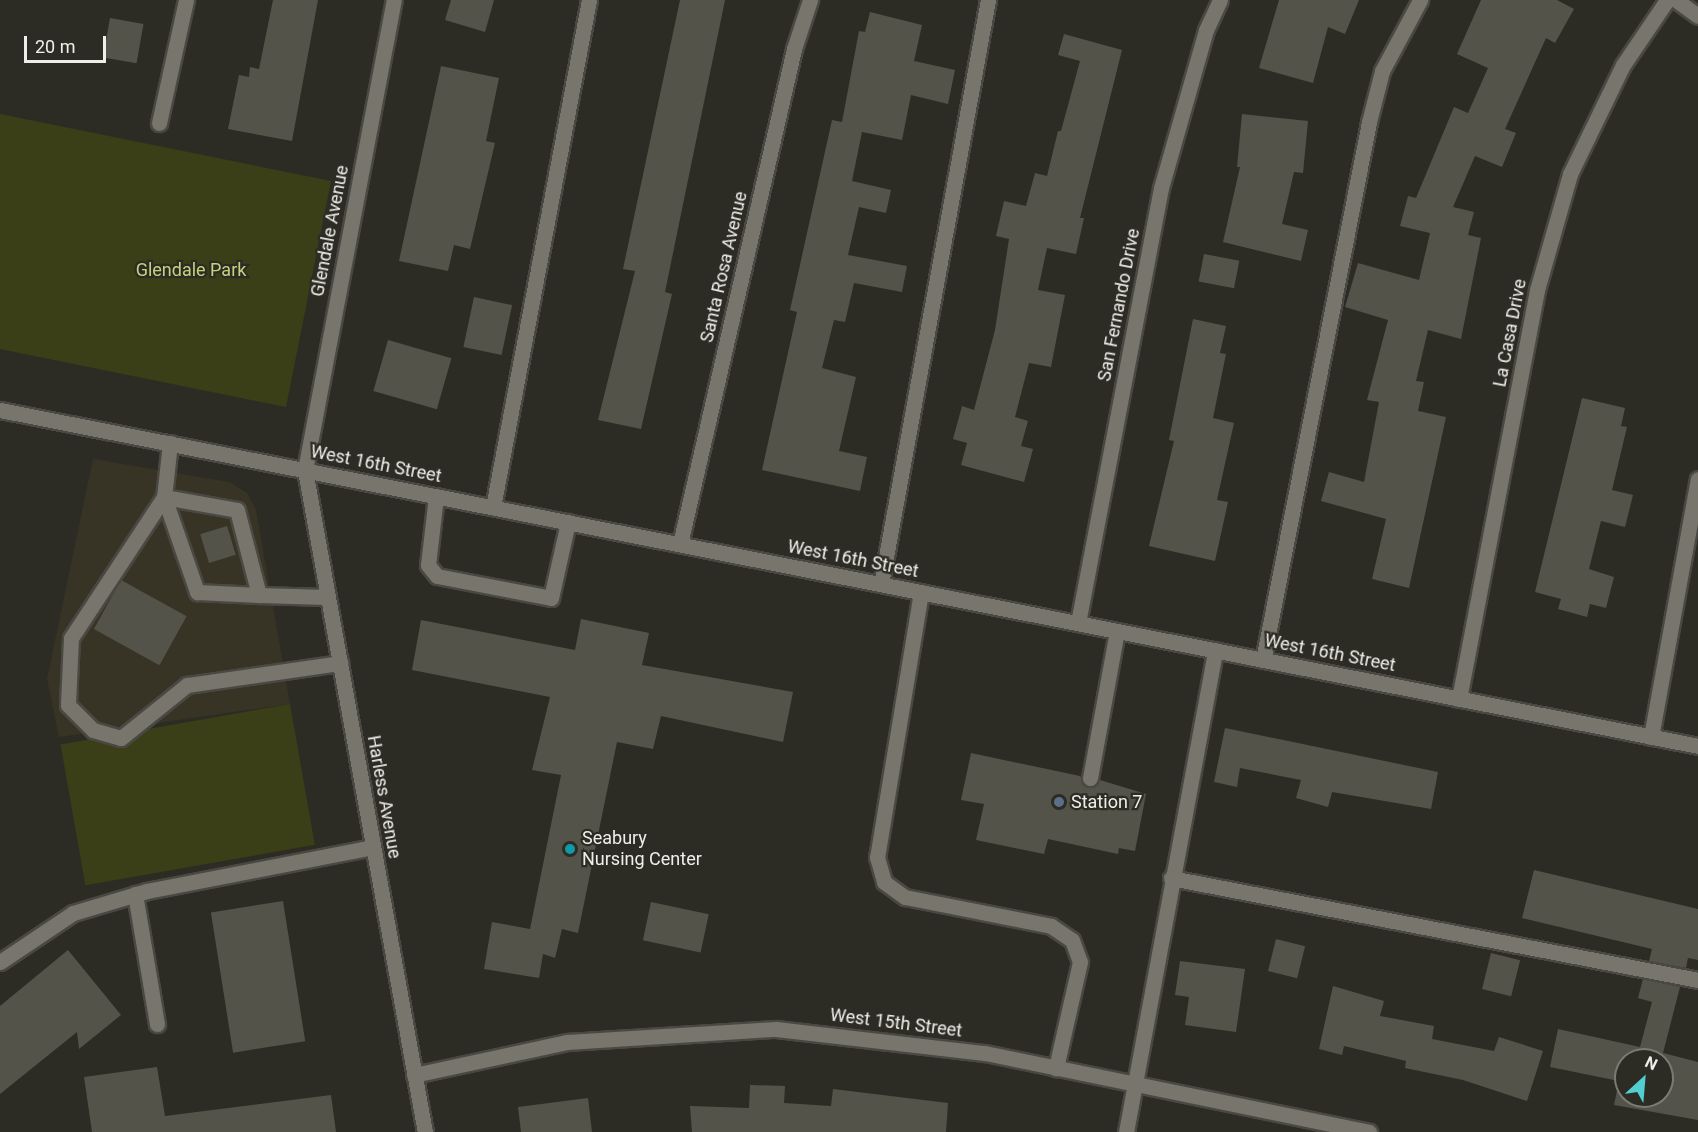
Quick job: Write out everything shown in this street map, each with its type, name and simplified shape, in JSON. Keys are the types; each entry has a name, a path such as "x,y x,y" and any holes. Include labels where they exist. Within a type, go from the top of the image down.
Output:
{"street":[{"path":"159,123 186,0"},
{"name":"Glendale Avenue","path":"305,470 394,0"},
{"path":"493,507 589,0"},
{"name":"Santa Rosa Avenue","path":"680,544 794,49 810,0"},
{"path":"881,584 988,0"},
{"name":"San Fernando Drive","path":"1078,623 1161,188 1206,30 1220,0"},
{"path":"1263,660 1369,122 1382,70 1419,0"},
{"name":"La Casa Drive","path":"1459,699 1537,291 1570,174 1623,64 1667,0"},
{"path":"1676,0 1698,16"},
{"name":"West 16th Street","path":"0,410 1698,746"},
{"path":"170,443 164,496 197,592 326,597"},
{"name":"Harless Avenue","path":"305,470 326,597 340,663 424,1132"},
{"path":"1651,737 1698,479"},
{"path":"164,496 237,510 259,595"},
{"path":"164,496 71,638 68,705 93,730 121,738 187,685 340,663"},
{"path":"436,496 428,565 437,576 551,597 568,522"},
{"path":"921,592 877,857 884,882 905,897 1051,926 1072,940 1080,962 1056,1068"},
{"path":"1090,778 1117,631"},
{"path":"1126,1132 1132,1083 1215,650"},
{"path":"0,962 73,913 135,894 373,847"},
{"path":"1171,878 1698,980"},
{"path":"135,894 157,1024"},
{"name":"West 15th Street","path":"414,1075 567,1042 776,1029 985,1053 1369,1132"}],"shaded area":[{"path":"93,459 229,482 247,493 256,510 290,704 59,737 47,679"}],"green space":[{"name":"Glendale Park","path":"0,114 331,181 286,407 0,349"},
{"path":"290,704 315,845 85,885 61,744"}],"building":[{"path":"273,0 318,0 292,141 228,129 239,75 249,77 250,67 259,69"},
{"path":"451,0 494,0 485,32 445,20"},
{"path":"680,0 725,0 665,292 672,294 641,429 598,420 635,271 623,269"},
{"path":"1279,0 1359,0 1345,34 1328,27 1313,83 1259,68"},
{"path":"1481,0 1557,0 1574,9 1555,43 1546,38 1505,129 1516,133 1502,167 1475,156 1453,207 1474,212 1468,235 1481,238 1461,339 1428,330 1416,381 1424,382 1418,411 1446,417 1409,588 1372,579 1386,519 1321,501 1329,472 1364,482 1379,402 1367,400 1388,320 1345,307 1358,263 1419,280 1430,233 1400,226 1408,196 1416,198 1454,107 1468,113 1488,68 1457,54"},
{"path":"870,12 922,25 914,61 955,70 948,104 911,95 902,140 862,132 852,181 891,190 886,213 859,207 848,255 907,266 902,292 854,283 845,322 834,320 822,368 856,377 839,451 867,457 860,491 762,470 797,312 790,310 832,120 842,122 859,31 865,32"},
{"path":"110,18 143,24 137,63 103,57"},
{"path":"1064,34 1122,50 1080,218 1084,218 1076,254 1047,248 1038,290 1065,295 1051,367 1029,363 1015,417 1028,421 1021,446 1033,449 1024,482 961,465 967,443 953,439 962,406 974,410 995,330 1009,239 996,236 1004,201 1026,206 1035,173 1047,176 1058,131 1061,131 1080,61 1058,55"},
{"path":"441,66 499,78 486,141 495,143 470,249 454,245 448,271 399,261"},
{"path":"1242,114 1308,121 1303,173 1294,172 1282,224 1308,230 1301,261 1223,242 1240,167 1237,167"},
{"path":"1204,254 1239,261 1234,288 1199,281"},
{"path":"474,297 512,305 502,355 463,347"},
{"path":"1193,319 1226,326 1220,353 1226,354 1213,418 1234,423 1217,500 1228,502 1215,561 1149,546 1174,441 1169,440"},
{"path":"388,340 451,358 437,409 373,391"},
{"path":"1582,398 1625,408 1621,426 1627,427 1612,490 1633,495 1625,527 1601,521 1589,569 1614,577 1606,608 1590,604 1587,617 1558,609 1561,599 1535,592"},
{"path":"227,526 236,555 209,563 200,534"},
{"path":"121,580 187,616 159,665 94,629"},
{"name":"Seabury Nursing Center","path":"581,619 649,633 642,665 793,692 783,742 661,716 653,749 617,742 578,933 562,929 555,958 543,954 539,978 484,969 492,922 530,929 561,775 532,770 550,697 412,670 421,620 575,650"},
{"path":"1225,728 1438,772 1431,809 1332,792 1328,807 1296,798 1301,780 1240,768 1237,787 1214,782"},
{"name":"Station 7","path":"971,753 1080,776 1088,787 1100,780 1146,794 1135,851 1119,848 1118,854 1048,839 1044,854 976,840 984,804 961,800"},
{"path":"1534,870 1698,909 1698,960 1688,958 1686,968 1649,961 1652,949 1522,918"},
{"path":"283,901 305,1041 233,1053 211,912"},
{"path":"651,902 709,914 701,952 643,940"},
{"path":"1276,939 1305,946 1297,978 1268,971"},
{"path":"68,950 121,1015 79,1049 77,1032 0,1094 0,1006"},
{"path":"1491,953 1520,960 1511,996 1482,989"},
{"path":"1180,961 1245,969 1236,1032 1185,1025 1189,997 1175,995"},
{"path":"1643,979 1680,987 1664,1048 1614,1048 1614,1080 1550,1067 1558,1029 1640,1047 1652,1002 1638,998"},
{"path":"1333,986 1384,1001 1380,1016 1434,1026 1432,1039 1494,1051 1499,1037 1543,1051 1527,1101 1463,1080 1405,1068 1406,1061 1344,1046 1342,1055 1319,1049"},
{"path":"1674,1056 1698,1062 1698,1120 1631,1108 1674,1108"},
{"path":"157,1067 165,1116 331,1095 336,1132 92,1132 84,1077"},
{"path":"750,1085 785,1086 784,1103 831,1106 833,1089 948,1103 946,1132 692,1132 690,1106 749,1108"},
{"path":"588,1098 592,1132 521,1132 518,1107"}],"place":[{"name":"Station 7","path":"1059,802"},
{"name":"Seabury Nursing Center","path":"570,849"}]}
